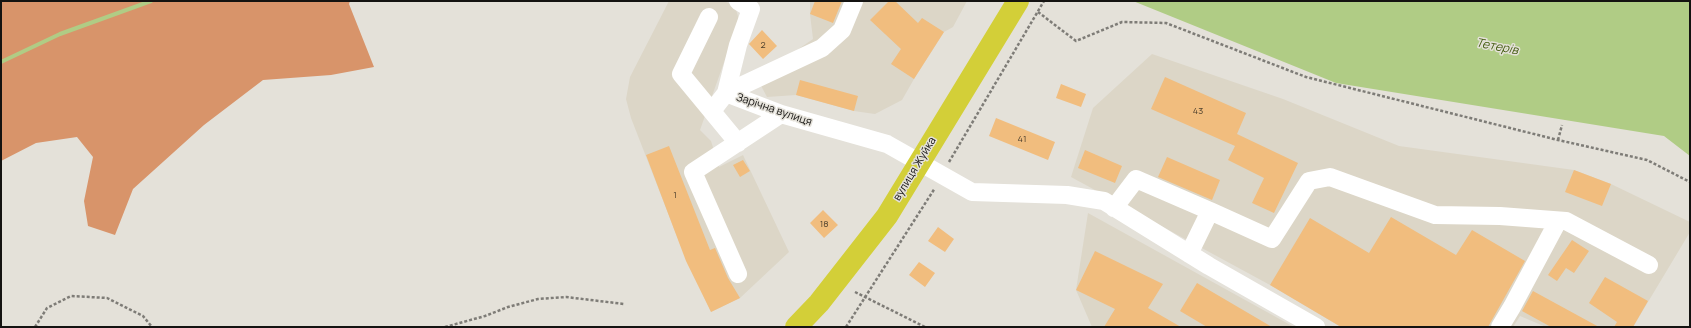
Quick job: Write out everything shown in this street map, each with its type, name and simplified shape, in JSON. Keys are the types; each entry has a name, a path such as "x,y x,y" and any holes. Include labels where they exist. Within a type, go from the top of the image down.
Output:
{"highway":[{"name":"вулиця Жуйка","path":"796,327 819,303 887,216 1018,1"}],"street":[{"name":"Зарічна вулиця","path":"738,1 751,9 738,45 726,93 781,114 887,144 972,192 1067,195 1104,202 1189,254 1316,327"},
{"path":"712,111 726,93 822,48 842,30 854,1"},
{"path":"709,17 681,74 738,142"},
{"path":"738,274 693,172 781,114"},
{"path":"1114,208 1136,179 1272,239 1309,181 1330,177 1435,215 1500,216 1566,221 1649,265"},
{"path":"1189,254 1210,211"},
{"path":"1500,327 1558,221"}],"path":[{"path":"1019,42 1044,1"},
{"path":"1038,12 1076,41 1122,22 1166,23 1306,78 1558,140 1647,160 1690,182"},
{"path":"1558,140 1562,125"},
{"path":"855,292 925,327"},
{"path":"35,327 47,308 71,296 107,298 143,316 152,327"},
{"path":"445,327 538,299 566,298 624,304"}],"shaded area":[{"path":"1,1 350,1 349,4 374,67 331,75 263,80 204,125 133,189 115,235 88,226 84,201 93,157 77,137 36,143 1,161"},
{"path":"669,1 724,1 735,6 739,20 700,130 711,141 719,167 743,155 789,252 740,298 711,312 680,244 631,118 626,99 630,77"},
{"path":"810,1 967,1 953,27 944,32 902,100 875,114 854,111 796,95 767,97 757,78 813,39"},
{"path":"1152,54 1283,99 1399,146 1574,170 1611,184 1690,222 1690,232 1633,327 1546,327 1520,316 1513,327 1341,327 1270,285 1071,177 1093,108"},
{"path":"1088,213 1294,327 1092,327 1076,290"}],"water":[{"name":"Тетерів","path":"1133,1 1690,1 1690,156 1664,136 1336,83"}],"building":[{"path":"815,1 842,1 833,23 810,14"},
{"path":"889,1 895,1 918,23 922,18 944,32 914,79 891,64 901,49 870,20"},
{"path":"762,30 777,46 763,59 749,44"},
{"path":"1165,77 1246,113 1237,134 1298,163 1274,213 1252,203 1264,178 1228,160 1235,146 1151,109"},
{"path":"800,80 858,96 854,111 796,95"},
{"path":"1061,84 1086,94 1081,107 1056,98"},
{"path":"996,118 1055,142 1048,160 989,136"},
{"path":"669,146 710,250 715,248 728,278 740,298 711,312 686,261 646,155"},
{"path":"1085,150 1122,166 1115,183 1078,168"},
{"path":"1167,157 1220,180 1212,200 1158,177"},
{"path":"743,160 750,171 740,177 733,165"},
{"path":"1574,170 1611,184 1602,206 1565,192"},
{"path":"823,210 838,225 824,238 810,223"},
{"path":"1391,217 1456,255 1472,230 1525,261 1488,327 1341,327 1270,285 1310,218 1369,253"},
{"path":"938,227 954,239 945,252 928,241"},
{"path":"1572,240 1589,251 1574,273 1566,268 1557,281 1548,275"},
{"path":"1095,251 1163,284 1148,308 1181,327 1104,327 1115,309 1076,290"},
{"path":"919,262 935,273 925,287 909,275"},
{"path":"1605,277 1648,301 1633,327 1614,327 1617,322 1589,303"},
{"path":"1197,283 1272,327 1207,327 1180,311"},
{"path":"1533,291 1599,327 1551,327 1522,311"}],"waterway":[{"path":"1,62 60,34 151,1"}]}
